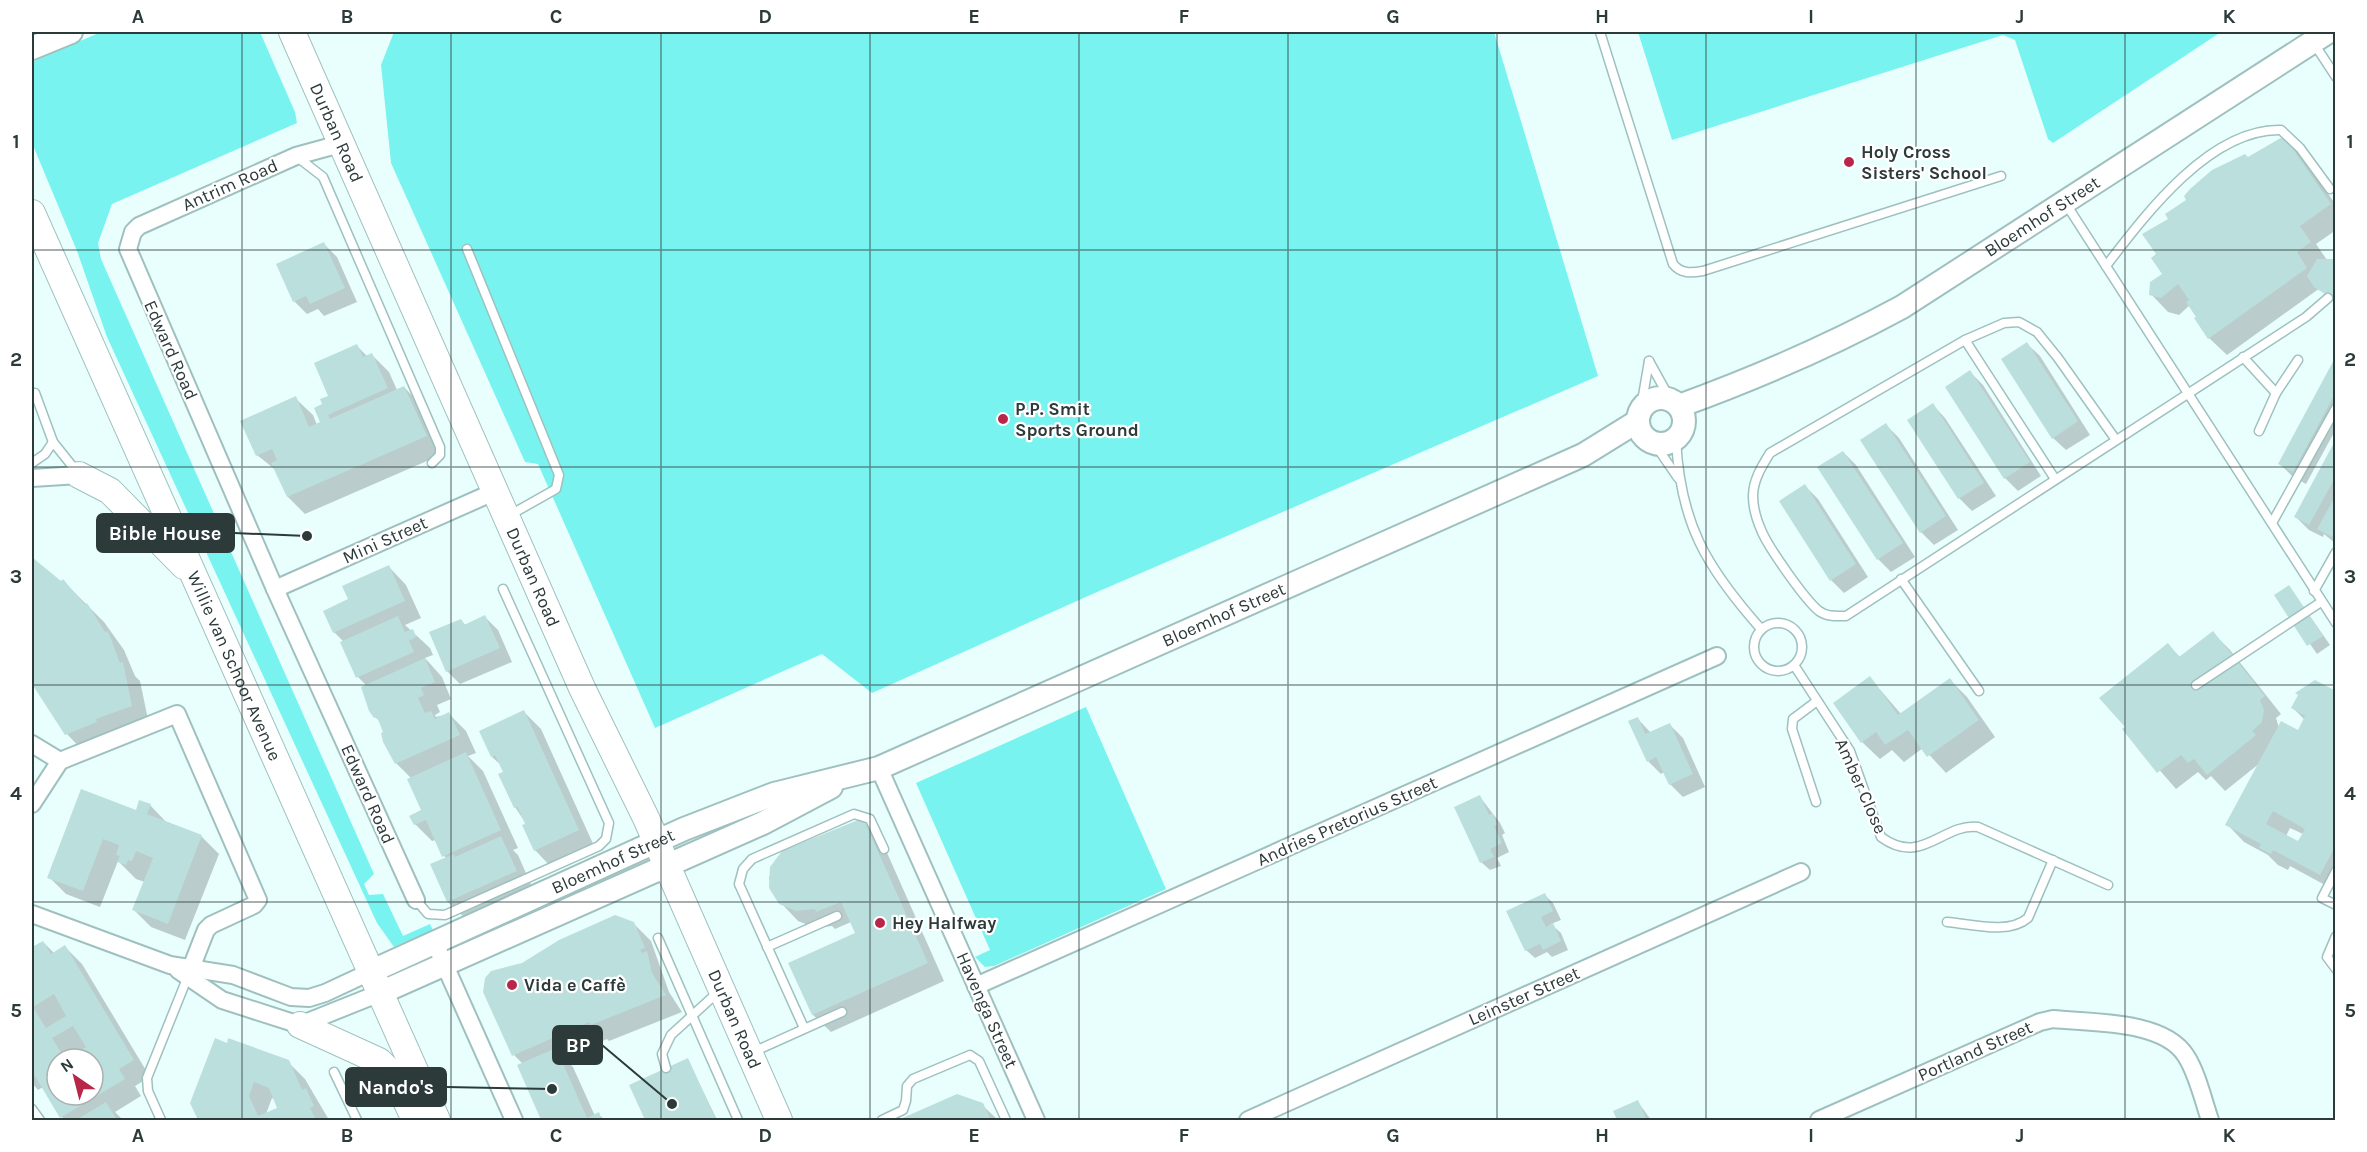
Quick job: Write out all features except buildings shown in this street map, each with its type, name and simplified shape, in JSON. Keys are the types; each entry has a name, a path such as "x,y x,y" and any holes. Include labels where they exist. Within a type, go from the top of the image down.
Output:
{"main road":[{"name":"Durban Road","path":"292,32 582,688 656,842 779,1120"},
{"name":"Willie van Schoor Avenue","path":"32,213 437,1120"},
{"path":"79,475 110,491 196,580"},
{"path":"300,1025 379,1061 394,1077 414,1120"}],"street":[{"path":"32,48 71,32"},
{"name":"Bloemhof Street","path":"1644,429 1666,444 1677,417 1746,382 1850,335 1902,307 2320,37"},
{"name":"Antrim Road","path":"129,240 139,226 296,156 340,144"},
{"name":"Edward Road","path":"129,240 130,258 275,589 416,900"},
{"name":"Bloemhof Street","path":"1644,429 1648,402 1663,398 1677,417"},
{"name":"Bloemhof Street","path":"375,983 444,964 763,823 871,769 1644,429"},
{"path":"32,478 79,475"},
{"name":"Mini Street","path":"275,589 496,491"},
{"name":"Andries Pretorius Street","path":"976,986 1717,656"},
{"path":"32,804 60,761 177,714 258,900 211,925 206,930 189,972"},
{"path":"32,744 60,761"},
{"name":"Bloemhof Street","path":"375,983 435,943 656,842 774,794 871,769"},
{"name":"Havenga Street","path":"871,769 976,986 1036,1120"},
{"name":"Leinster Street","path":"1248,1120 1801,872"},
{"path":"32,914 189,972 233,975 291,997 309,998 375,983"},
{"path":"435,943 514,1120"},
{"path":"189,972 222,1000 300,1025 375,983"},
{"name":"Portland Street","path":"1819,1120 2048,1020 2153,1031 2173,1041 2187,1057 2210,1120"}],"lane":[{"path":"1600,32 1672,264 1678,270 1694,273 1703,271 2001,176"},
{"path":"2320,37 2336,77"},
{"path":"2106,266 2165,191 2196,164 2244,137 2266,130 2281,130 2300,148 2330,189"},
{"path":"296,156 323,177 440,447 440,455 432,463"},
{"path":"2064,201 2336,623"},
{"path":"467,249 559,475 556,489 507,517"},
{"path":"2116,440 2037,332 2019,322 2004,323 1965,340 1770,453 1759,471 1753,494 1755,513 1762,533 1806,598 1819,611 1831,616 1846,616 2306,317 2328,298"},
{"path":"1965,340 2055,479"},
{"path":"2243,357 2276,393"},
{"path":"2259,431 2276,393 2298,360"},
{"path":"1678,478 1644,429 1649,361 1677,417 1678,478 1686,510 1704,552 1726,590 1761,629"},
{"path":"35,393 53,442 79,475"},
{"path":"2272,523 2336,408"},
{"path":"32,463 45,454 53,442"},
{"path":"2314,591 2336,552"},
{"path":"1901,579 1979,691"},
{"name":"Edward Road","path":"416,900 428,914 445,915 599,846 609,831 609,823 503,589"},
{"path":"2196,685 2321,602"},
{"path":"1784,623 1797,632 1802,648 1794,665 1774,670 1761,664 1756,657 1754,642 1761,629 1768,624 1784,623"},
{"name":"Amber Close","path":"1794,665 1850,751 1881,837 1891,844 1908,849 1965,828 1978,827 2108,885"},
{"path":"1816,801 1792,729 1793,719 1817,701"},
{"path":"804,1028 739,884 740,876 747,863 854,814 870,819 884,849"},
{"path":"1947,922 2010,927 2021,924 2028,918 2053,860"},
{"path":"2336,871 2322,898 2336,905"},
{"path":"767,947 837,916"},
{"path":"2336,936 2327,957 2336,969"},
{"path":"658,938 738,1120"},
{"path":"161,1120 148,1090 147,1078 189,972"},
{"path":"666,1068 662,1054 665,1043 721,990"},
{"path":"750,1054 842,1012"},
{"path":"882,1120 903,1110 907,1086 913,1079 970,1055 980,1061 1006,1120"},
{"path":"334,1072 357,1120"},
{"path":"32,1109 40,1120"}],"shaded area":[{"path":"101,32 260,32 295,112 297,123 112,204 98,243 101,259 374,874 364,884 369,895 383,894 403,936 430,924 433,930 394,947 377,923 107,337 77,251 32,143 32,62"},
{"name":"P.P. Smit Sports Ground","path":"394,32 1494,32 1598,376 1097,592 872,693 822,654 655,728 538,464 525,462 391,163 381,65"},
{"path":"1638,32 2221,32 2053,143 2048,139 2015,40 2003,35 1672,140"},
{"path":"1086,707 1166,889 994,966 985,967 975,957 990,950 916,783"}],"place":[{"name":"Holy Cross Sisters' School","path":"1849,162"},
{"name":"P.P. Smit Sports Ground","path":"1003,419"},
{"name":"Bible House","path":"307,536"},
{"name":"Hey Halfway","path":"880,923"},
{"name":"Vida e Caffè","path":"512,985"},
{"name":"Nando's","path":"552,1089"},
{"name":"BP","path":"672,1104"}]}
